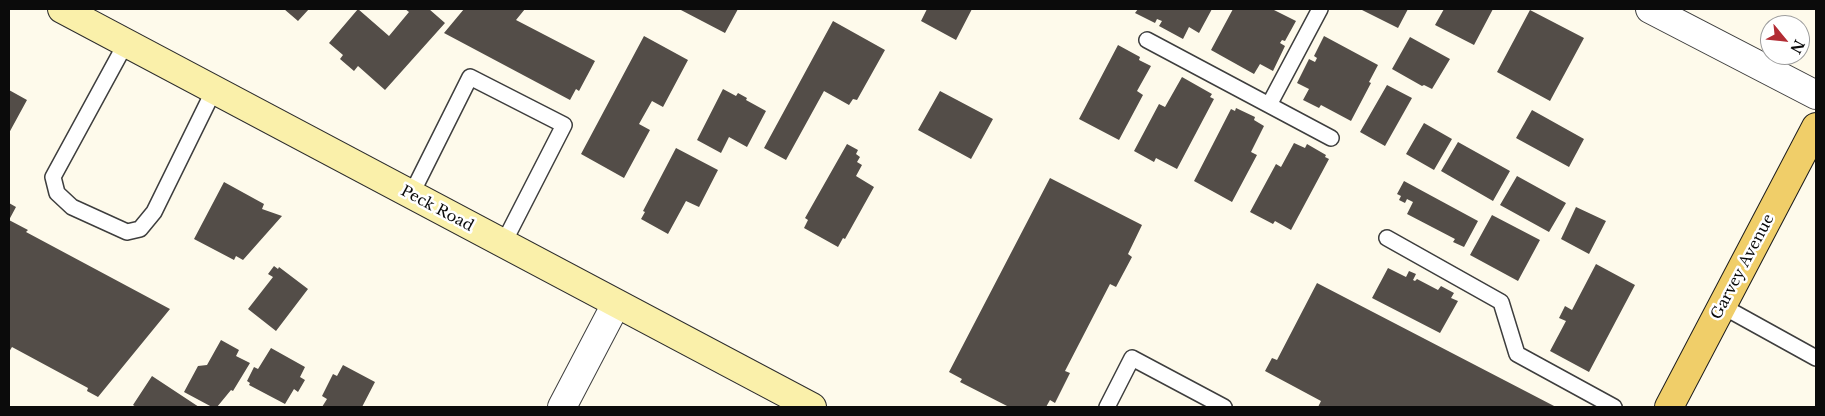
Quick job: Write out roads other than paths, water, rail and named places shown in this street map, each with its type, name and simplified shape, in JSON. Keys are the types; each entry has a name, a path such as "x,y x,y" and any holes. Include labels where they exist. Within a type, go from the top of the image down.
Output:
{"main road":[{"name":"Peck Road","path":"62,9 616,304 797,404"},
{"name":"Garvey Avenue","path":"1669,407 1816,127"}],"street":[{"path":"1650,9 1816,95"},
{"path":"562,407 616,304"}],"lane":[{"path":"1269,105 1320,9"},
{"path":"1147,40 1331,138"},
{"path":"126,43 53,177 57,193 72,207 127,232 140,229 154,212 214,90"},
{"path":"411,194 470,77 564,125 503,244"},
{"path":"1387,238 1501,302 1517,354 1614,407"},
{"path":"1722,306 1816,358"},
{"path":"1107,407 1132,358 1224,407"}]}
